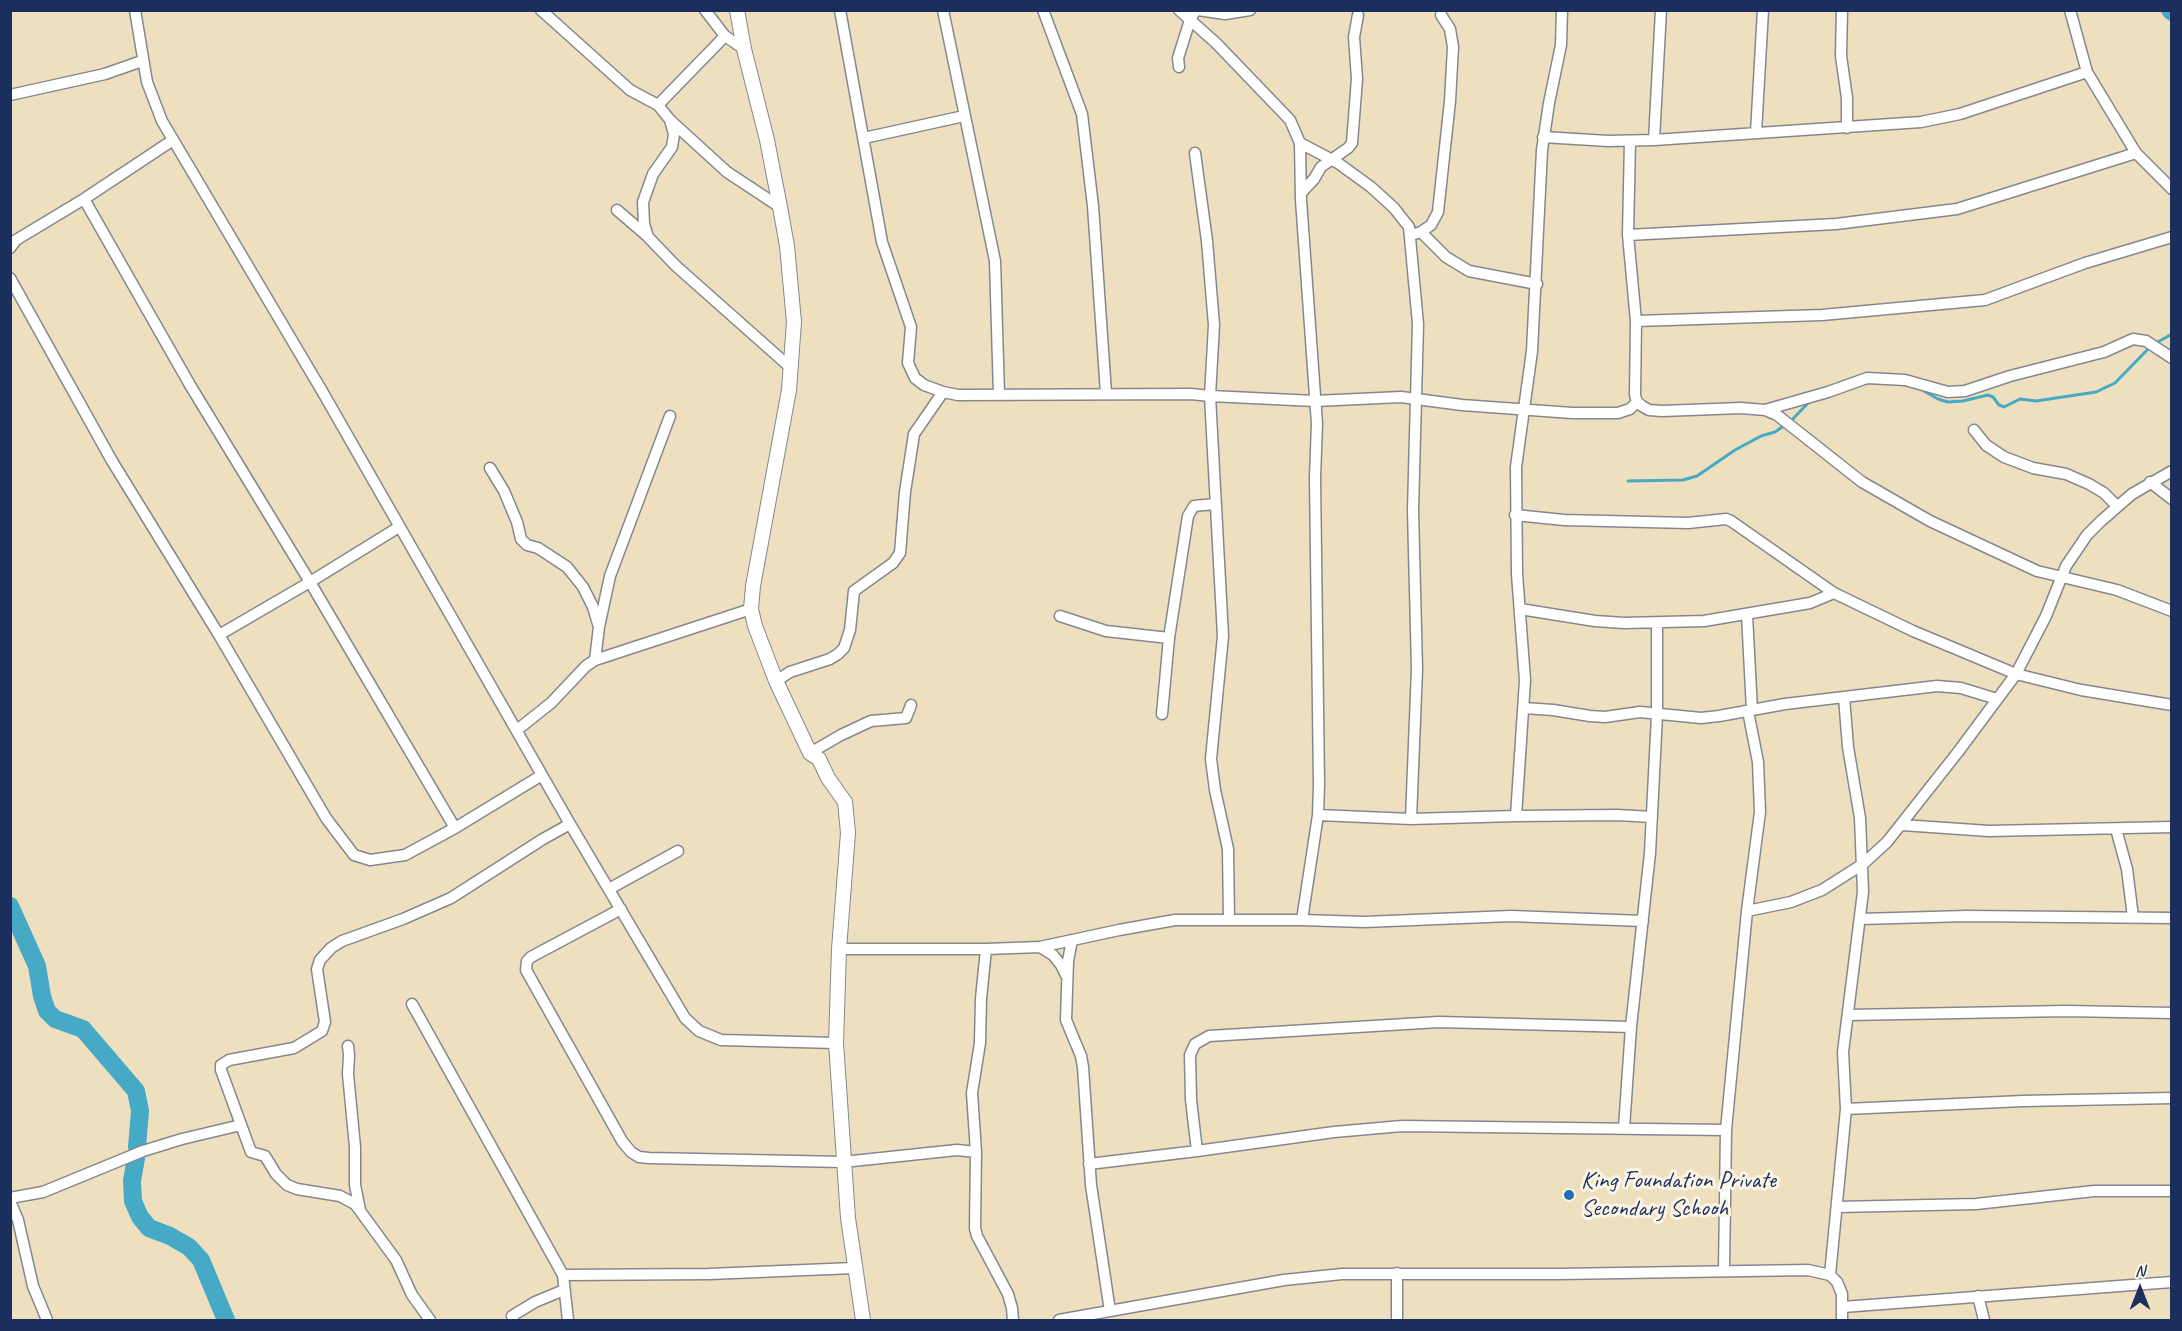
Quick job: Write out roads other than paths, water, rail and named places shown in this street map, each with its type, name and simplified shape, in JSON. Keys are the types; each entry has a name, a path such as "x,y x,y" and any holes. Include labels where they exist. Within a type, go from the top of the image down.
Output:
{"street":[{"path":"135,10 142,61 153,101 173,140 316,382 678,1008 692,1027 710,1037 733,1042 836,1043"},
{"path":"541,10 630,90 658,105 670,120 727,172 780,207"},
{"path":"705,10 725,36 744,49"},
{"path":"737,10 780,207 787,246 794,322 789,390 753,586 751,609 754,626 776,681 810,753 819,759 828,778 845,802 848,833 839,949 836,1043 843,1162 854,1268 863,1320"},
{"path":"840,10 882,242 911,327 908,363 915,378 924,385 958,395 1191,394 1315,401 1416,398 1462,405 1572,413 1618,413 1630,409 1637,402"},
{"path":"943,10 995,261 999,395"},
{"path":"1043,10 1082,114 1093,206 1106,393"},
{"path":"1179,10 1216,43 1290,120 1300,143 1301,193 1318,432 1315,477 1319,731 1318,815 1302,920"},
{"path":"1179,67 1178,58 1190,21 1197,10 1225,14 1250,10"},
{"path":"1516,816 1524,708 1524,660 1515,515 1516,467 1530,375 1537,284 1543,137 1561,45 1562,10"},
{"path":"1654,140 1661,10"},
{"path":"1756,133 1763,10"},
{"path":"1842,10 1841,56 1847,98 1847,128"},
{"path":"2070,10 2087,72 2136,153 2172,189"},
{"path":"1301,193 1314,179 1318,170 1352,143 1357,79 1354,37 1358,15"},
{"path":"1416,233 1431,225 1438,212 1450,101 1453,47 1450,29 1441,15"},
{"path":"658,105 725,36"},
{"path":"10,95 105,74 142,61"},
{"path":"1543,137 1630,141 1921,122 1943,118 2087,72"},
{"path":"864,138 964,116"},
{"path":"648,237 644,224 643,201 653,174 672,147 674,134 670,120"},
{"path":"10,248 16,240 84,199 173,140"},
{"path":"1630,141 1628,235 1636,321 1635,395 1637,402 1648,410 1735,408 1765,410 1828,392 1860,380 1877,377 1905,380 1939,390 1965,391 2010,376 2104,352 2133,339 2142,339 2172,358"},
{"path":"1300,143 1345,168 1384,198 1416,233 1446,257 1469,271 1537,284"},
{"path":"1195,153 1214,314 1210,396 1214,504 1223,636 1211,759 1215,790 1228,849 1229,920"},
{"path":"1628,235 1836,224 1957,208 2136,153"},
{"path":"84,199 190,386 310,582 455,828"},
{"path":"618,210 676,266 791,368"},
{"path":"1412,819 1418,658 1413,510 1418,324 1416,233"},
{"path":"1636,321 1822,315 1985,300 2085,263 2172,237"},
{"path":"10,278 112,461 219,635 326,818 354,855 370,860 405,855 455,828 542,775"},
{"path":"776,681 790,672 830,659 844,648 850,630 854,591 893,563 900,553 908,469 914,434 943,392"},
{"path":"1765,410 1777,416 1862,482 1902,506 2015,562 2060,577 2117,590 2172,611"},
{"path":"595,660 599,627 610,576 670,416"},
{"path":"1974,430 1986,445 2004,457 2033,468 2066,474 2089,484 2117,506"},
{"path":"490,468 504,491 517,522 521,539 527,545 538,548 567,567 583,587 593,607 599,627"},
{"path":"1747,911 1805,897 1822,890 1863,864 1902,825 2016,674 2046,616 2060,577 2087,536 2117,506 2150,482 2172,471"},
{"path":"2150,482 2172,499"},
{"path":"1162,714 1169,638 1188,516 1194,506 1214,504"},
{"path":"1515,515 1564,520 1688,523 1726,519 1834,593 1913,631 2016,674 2081,690 2172,705"},
{"path":"219,635 399,527"},
{"path":"1520,609 1594,621 1657,623 1704,621 1809,603 1834,593"},
{"path":"517,730 551,703 586,666 595,660 751,609"},
{"path":"1724,1270 1726,1130 1747,911 1760,812 1758,762 1750,711 1747,615"},
{"path":"1060,616 1106,631 1169,638"},
{"path":"1624,1128 1631,1027 1648,880 1657,715 1657,623"},
{"path":"1524,708 1605,717 1640,712 1701,718 1785,704 1937,686 1961,688 1997,699"},
{"path":"1830,1275 1846,1109 1843,1052 1860,919 1863,864 1860,818 1848,747 1844,698"},
{"path":"810,753 841,735 871,722 906,718 911,705"},
{"path":"1318,815 1412,819 1617,815 1652,817"},
{"path":"430,1320 412,1295 396,1260 360,1211 348,1199 287,1185 264,1156 251,1152 221,1065 229,1060 294,1048 322,1031 325,1022 317,969 320,960 342,941 403,919 451,898 570,824"},
{"path":"1902,825 1969,830 2172,827"},
{"path":"2116,829 2127,869 2133,917"},
{"path":"609,889 678,851"},
{"path":"621,909 531,957 527,961 526,970 622,1141 631,1152 649,1158 843,1162 957,1150 976,1152"},
{"path":"839,949 1040,947 1158,922 1229,920 1400,922 1477,916 1643,921"},
{"path":"1860,919 1967,916 2172,918"},
{"path":"1072,940 1068,961 1066,1020 1081,1056 1083,1067 1089,1164 1110,1311"},
{"path":"1040,947 1053,955 1061,964 1069,980"},
{"path":"986,949 981,999 980,1043 972,1093 976,1152 977,1236 1008,1294 1013,1320"},
{"path":"412,1004 563,1275 568,1320"},
{"path":"1848,1015 2066,1011 2172,1013"},
{"path":"1197,1151 1191,1100 1190,1055 1195,1044 1209,1036 1439,1022 1631,1027"},
{"path":"348,1046 350,1055 348,1074 355,1147 355,1185 360,1211"},
{"path":"1846,1109 2023,1101 2172,1098"},
{"path":"47,1320 33,1286 18,1221 10,1200 43,1192 143,1151 241,1125"},
{"path":"1089,1164 1343,1131 1402,1126 1726,1130"},
{"path":"1837,1207 1976,1204 2094,1191 2172,1191"},
{"path":"563,1275 710,1275 854,1268"},
{"path":"1059,1320 1284,1280 1341,1274 1559,1274 1724,1270 1808,1270 1830,1275 1837,1282 1842,1294 1842,1320"},
{"path":"1397,1273 1397,1320"},
{"path":"1843,1307 2172,1282"},
{"path":"512,1316 535,1302 564,1290"},
{"path":"1978,1296 1983,1320"}],"waterway":[{"path":"2156,343 2172,334"},
{"path":"1922,390 1948,402 1988,395 2004,407 2020,399 2036,401 2096,392 2115,383 2150,347"},
{"path":"1791,421 1809,402"},
{"path":"1628,481 1683,480 1697,476 1735,450 1785,425"},
{"path":"10,906 37,966 47,1011 55,1019 83,1029 136,1091 140,1111 137,1147"},
{"path":"136,1158 132,1181 133,1201 140,1217 149,1228 189,1247 201,1260 226,1320"}],"place":[{"name":"King Foundation Private Secondary Schooh","path":"1569,1195"}]}
